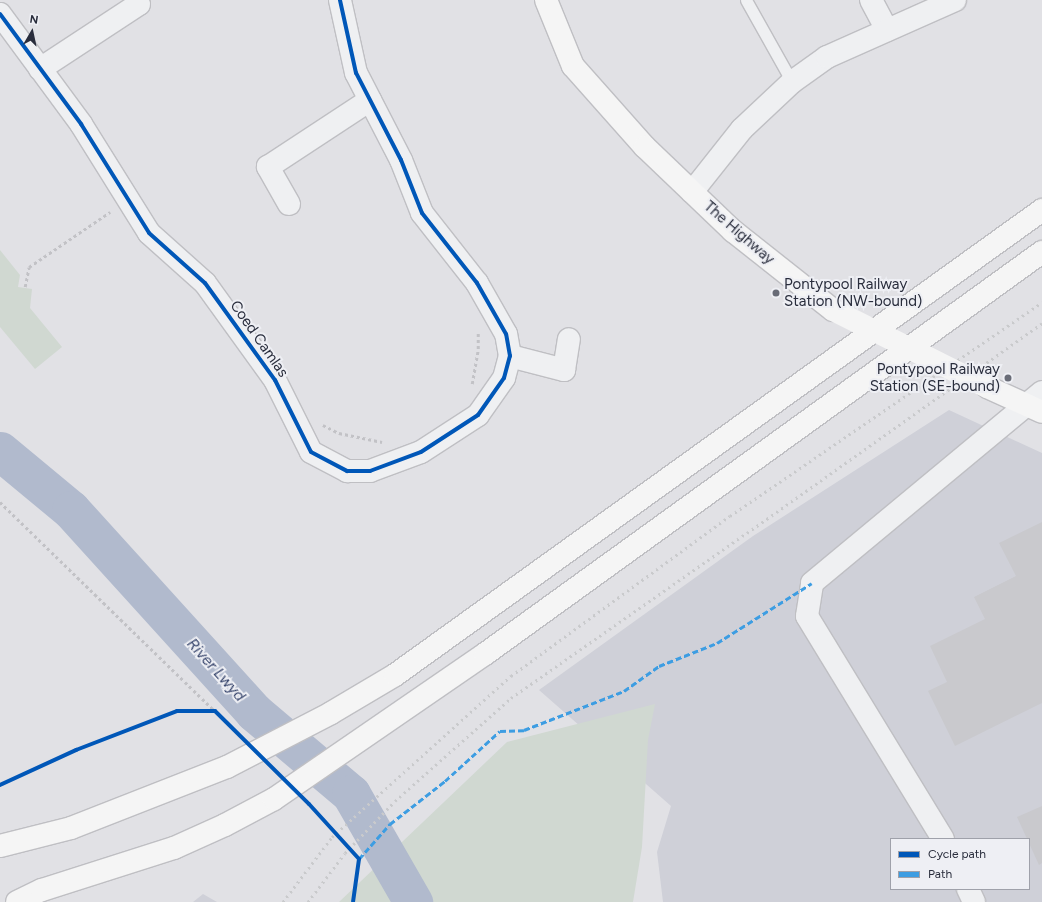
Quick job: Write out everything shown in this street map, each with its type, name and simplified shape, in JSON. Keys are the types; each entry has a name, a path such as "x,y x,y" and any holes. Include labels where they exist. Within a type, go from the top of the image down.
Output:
{"main road":[{"name":"The Highway","path":"546,0 573,66 645,147 733,231 832,310 987,387 1037,403"},
{"path":"0,846 71,828 227,767 331,713 395,675 1042,210"},
{"path":"17,902 42,890 174,848 225,825 274,799 351,747 574,590 1042,252"}],"street":[{"name":"Coed Camlas","path":"0,14 81,124 149,233 205,284 275,380 311,452 347,471 370,471 421,452 478,415 504,378 510,356 506,334 477,283 422,213 401,160 356,73 340,0"},
{"path":"871,0 888,30"},
{"path":"692,192 742,129 792,82 827,57 888,30 932,6 955,0"},
{"path":"40,69 140,1"},
{"path":"289,204 268,167 370,100"},
{"path":"510,356 564,370 569,339"},
{"path":"943,838 807,616 812,583 1037,403"},
{"path":"968,890 974,902"}],"lane":[{"path":"746,0 792,82"}],"path":[{"path":"25,287 29,267 128,200"},
{"path":"471,388 478,349 478,327"},
{"path":"289,408 339,433 388,442"},
{"path":"0,502 220,717"},
{"path":"207,711 215,711"}],"shaded area":[{"path":"0,250 20,275 18,287 32,289 30,308 62,347 35,369 0,327"},
{"path":"949,410 1042,453 1042,902 663,902 657,852 671,806 539,690 753,536"},
{"path":"655,704 648,740 642,847 633,902 339,902 507,742"},
{"path":"203,894 217,902 193,902"}],"building":[{"path":"1042,522 1042,703 955,746 928,691 947,682 930,646 985,619 974,597 1016,576 999,543"},
{"path":"1042,806 1042,863 1039,865 1030,845 1030,838 1027,838 1017,817"}],"waterway":[{"name":"River Lwyd","path":"0,451 71,510 254,712 351,794 413,902"}],"railway":[{"path":"283,902 332,837 511,676 730,516 1042,302"},
{"path":"308,902 345,853 395,801 511,698 747,533 1042,323"}],"marked path":[{"path":"359,859 390,824 445,781 500,731 524,730 624,691 659,666 717,643 812,583"}],"cycle path":[{"path":"0,14 81,124 149,233 205,283 275,380 311,452 347,471 370,471 421,452 478,415 504,378 510,356 506,334 477,283 422,213 401,160 356,73 340,0"},
{"path":"0,785 76,750 177,711 215,711 309,804 359,859 353,902"}],"place":[{"name":"Pontypool Railway Station (NW-bound)","path":"776,293"},
{"name":"Pontypool Railway Station (SE-bound)","path":"1008,378"}]}
